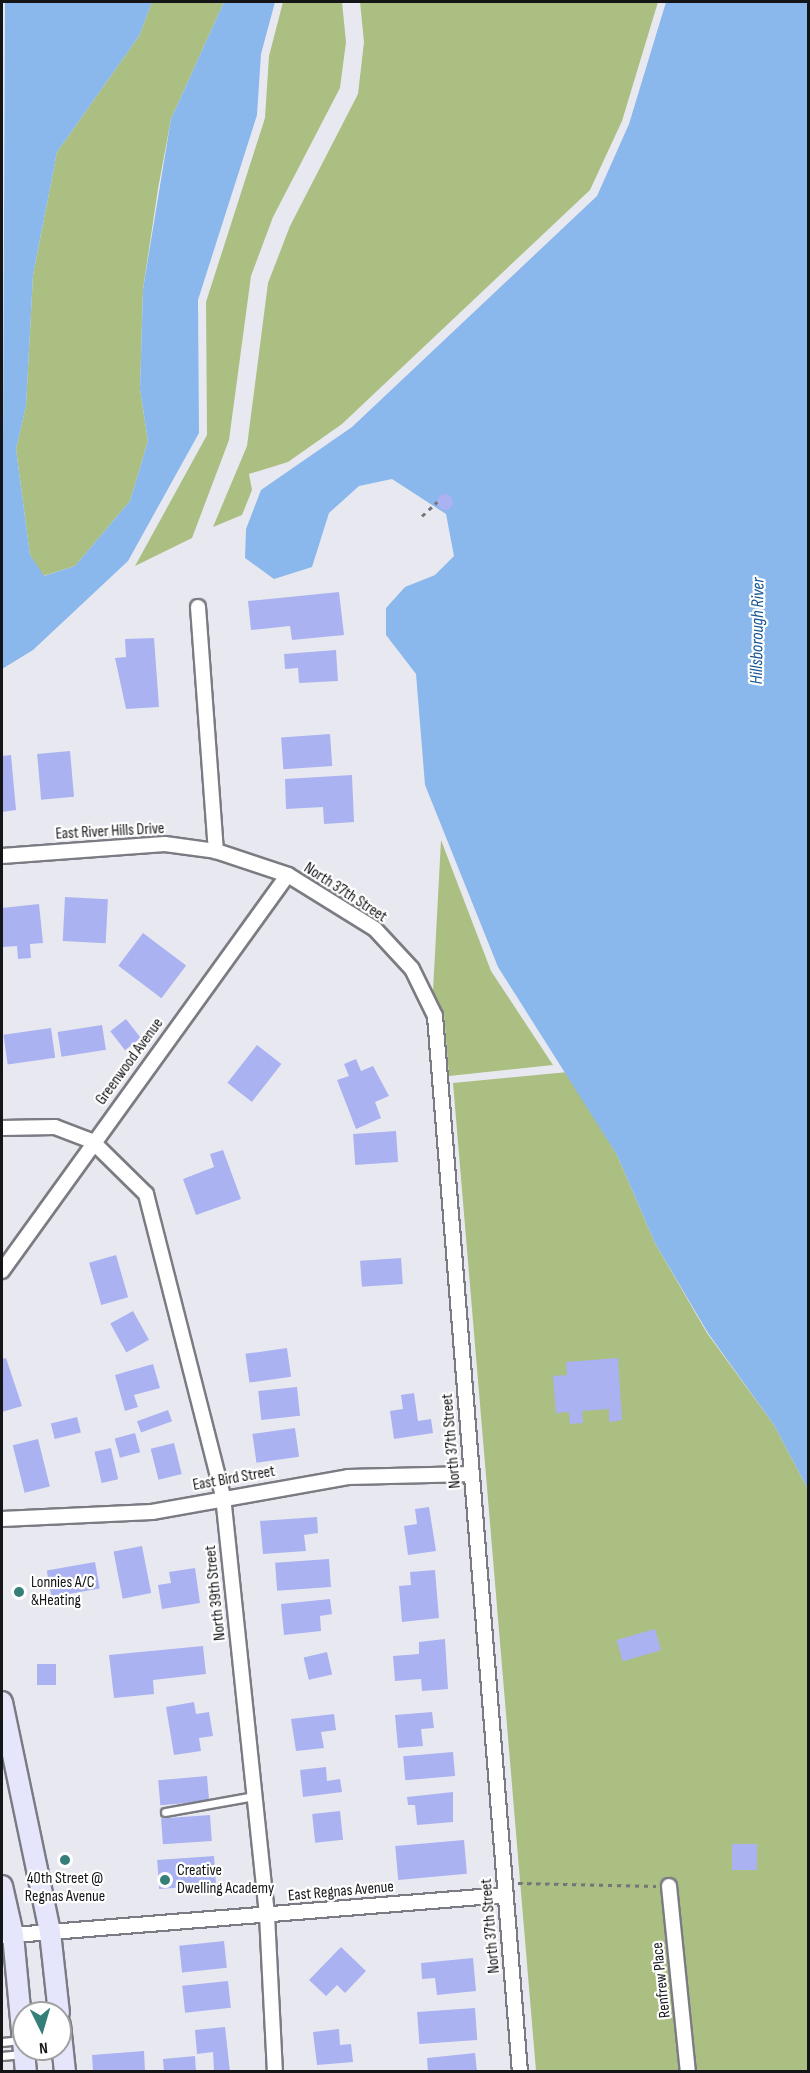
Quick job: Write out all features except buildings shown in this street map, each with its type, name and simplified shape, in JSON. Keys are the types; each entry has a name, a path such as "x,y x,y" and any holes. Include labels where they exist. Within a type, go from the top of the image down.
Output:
{"main road":[{"path":"2,1702 50,1932 58,2001"},
{"path":"2,1886 16,2001"}],"street":[{"path":"198,607 216,851"},
{"name":"East River Hills Drive","path":"2,856 165,844 216,851 288,875"},
{"name":"Greenwood Avenue","path":"2,1270 92,1142 288,875"},
{"name":"North 37th Street","path":"288,875 375,929 412,969 435,1016 520,2072"},
{"path":"2,1128 55,1127 92,1142"},
{"name":"North 39th Street","path":"92,1142 146,1194 223,1496 267,1915 275,2072"},
{"name":"East Bird Street","path":"2,1519 152,1512 223,1496 348,1477 472,1474"},
{"name":"Renfrew Place","path":"669,1886 688,2072"},
{"name":"East Regnas Avenue","path":"7,1936 267,1915 504,1889"}],"lane":[{"path":"165,1812 254,1796"}],"path":[{"path":"422,516 437,502"},
{"path":"504,1889 669,1886"}],"green space":[{"path":"152,2 224,2 171,119 158,189 143,289 140,389 148,441 130,501 75,566 43,576 30,555 16,449 26,406 33,275 57,152 139,36"},
{"path":"283,2 342,2 346,42 340,88 273,217 251,276 229,440 192,538 135,566 207,435 206,302 265,118 269,56"},
{"path":"360,2 658,2 622,121 590,190 342,424 288,462 249,474 252,490 242,515 213,527 247,446 268,283 290,226 358,94 364,42"},
{"path":"441,840 491,971 553,1065 449,1076 444,1015 433,991"},
{"path":"568,1072 617,1155 655,1243 707,1333 774,1425 808,1489 808,2071 536,2071 453,1083"}],"water":[{"path":"5,2 152,2 139,36 57,152 33,275 26,406 16,449 30,555 44,576 75,566 130,501 148,441 140,389 143,289 171,119 224,2 275,2 261,54 257,115 198,300 199,433 128,561 33,650 2,669"},
{"name":"Hillsborough River","path":"666,2 808,2 808,1489 774,1425 708,1333 655,1243 617,1155 498,967 425,785 416,674 386,635 386,608 405,587 435,575 454,556 446,514 392,479 359,486 329,513 312,567 274,579 245,558 246,529 261,490 352,427 597,196 629,124"}],"place":[{"name":"Lonnies A/C &Heating","path":"19,1592"},
{"name":"40th Street @ Regnas Avenue","path":"65,1860"},
{"name":"Creative Dwelling Academy","path":"165,1880"}]}
